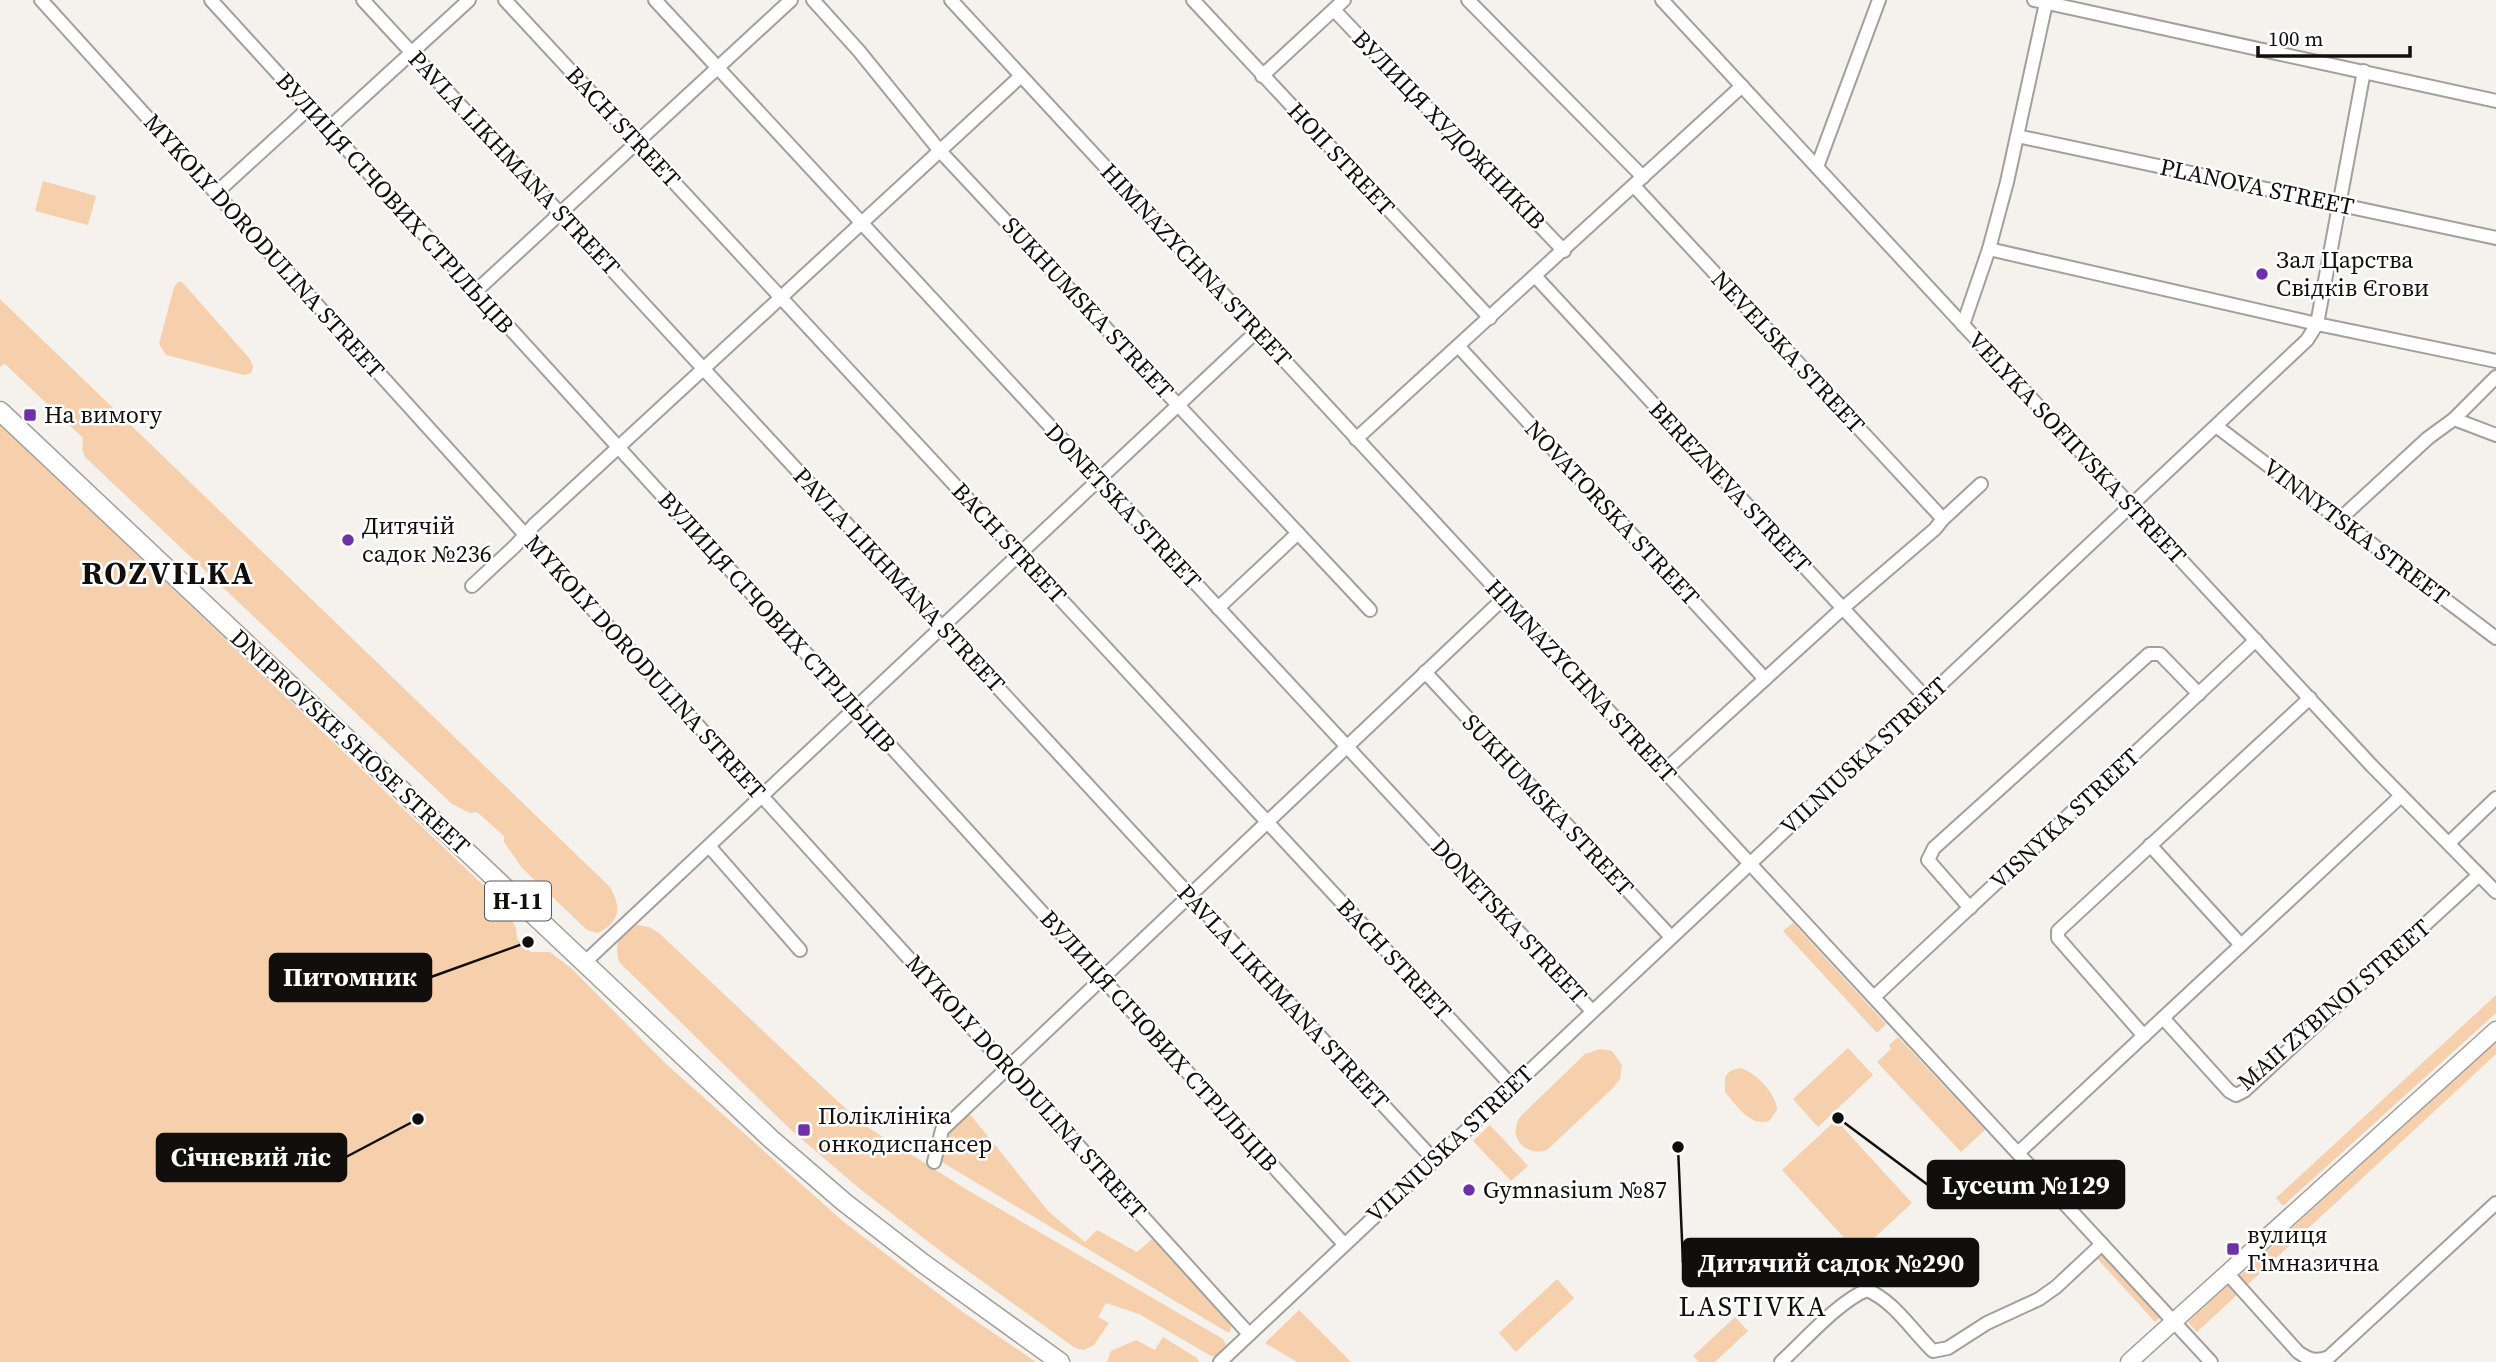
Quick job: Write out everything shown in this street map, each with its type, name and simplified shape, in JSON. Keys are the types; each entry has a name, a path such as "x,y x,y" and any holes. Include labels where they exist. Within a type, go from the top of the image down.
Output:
{"main road":[{"name":"DNIPROVSKE SHOSE STREET","path":"0,411 771,1139 844,1202 924,1264 1060,1362"}],"street":[{"name":"MYKOLY DORODULINA STREET","path":"41,0 1248,1334"},
{"name":"ВУЛИЦЯ СІЧОВИХ СТРІЛЬЦІВ","path":"211,0 1344,1244"},
{"name":"PAVLA LIKHMANA STREET","path":"363,0 1434,1160"},
{"path":"328,129 469,0"},
{"name":"BACH STREET","path":"505,0 1512,1086"},
{"name":"DONETSKA STREET","path":"654,0 1592,1011"},
{"path":"476,291 791,0"},
{"name":"SUKHUMSKA STREET","path":"813,0 859,51 940,151 1370,610"},
{"name":"HIMNAZYCHNA STREET","path":"951,0 2211,1362"},
{"name":"HOII STREET","path":"1193,0 1490,318"},
{"path":"1262,76 1344,0"},
{"name":"NEVELSKA STREET","path":"1468,0 1639,181 1943,519"},
{"name":"VELYKA SOFIIVSKA STREET","path":"1662,0 2401,796 2496,892"},
{"path":"1817,167 1879,0"},
{"path":"1963,325 1989,249 2017,136 2040,1 2496,101"},
{"name":"ВУЛИЦЯ ХУДОЖНИКІВ","path":"1334,10 1564,251"},
{"name":"VILNIUSKA STREET","path":"1220,1362 2307,340 2317,324 2364,71"},
{"path":"472,586 1021,76"},
{"path":"1356,439 1742,86"},
{"path":"216,192 309,108"},
{"name":"PLANOVA STREET","path":"2017,136 2496,238"},
{"path":"1989,249 2317,324 2496,361"},
{"name":"BEREZNEVA STREET","path":"1535,276 1926,698"},
{"path":"584,963 1257,331"},
{"name":"NOVATORSKA STREET","path":"1459,347 1766,679"},
{"path":"2340,519 2428,438 2454,419 2496,377"},
{"path":"2454,419 2496,435"},
{"name":"VINNYTSKA STREET","path":"2216,426 2496,638"},
{"path":"1664,771 1982,484"},
{"path":"1218,608 1298,533"},
{"path":"934,1162 942,1130 1504,598"},
{"name":"VISNYKA STREET","path":"1874,997 2256,640"},
{"path":"1969,908 1928,860 1934,848 2149,654 2160,654 2199,694"},
{"name":"SUKHUMSKA STREET","path":"1425,672 1671,937"},
{"path":"2144,1036 2056,935 2310,698"},
{"path":"2018,1153 2401,796"},
{"path":"2449,843 2496,798"},
{"path":"2150,845 2241,945"},
{"path":"709,846 800,950"},
{"name":"MAII ZYBINOI STREET","path":"2163,1018 2229,1091 2236,1095 2244,1091 2479,874"},
{"path":"2129,1362 2496,1030"},
{"path":"2227,1273 2298,1352 2308,1359 2320,1361 2339,1348 2496,1203"},
{"path":"1781,1362 1845,1303 1867,1290 1876,1293 1888,1303 1933,1351 1948,1348 1987,1323 2039,1299 2056,1287 2102,1244"}],"shaded area":[{"path":"43,181 96,196 88,225 35,211"},
{"path":"178,282 182,282 250,359 253,367 251,373 244,375 166,355 159,344 174,287"},
{"path":"0,299 610,887 617,908 617,914 611,924 598,933 587,930 522,868 504,842 504,836 477,812 470,813 452,804 85,457 82,449 83,438 5,364 0,367"},
{"path":"0,424 504,905 516,928 517,939 531,952 550,952 572,969 665,1063 845,1223 960,1310 1036,1362 0,1362"},
{"path":"1793,923 1886,1024 1877,1033 1783,931"},
{"path":"638,925 659,933 861,1123 969,1191 1223,1339 1226,1345 1219,1356 1211,1356 1139,1314 1106,1303 1098,1317 1109,1323 1094,1345 1084,1350 1075,1348 943,1253 860,1189 791,1130 619,962 617,949 622,934"},
{"path":"2496,995 2496,1013 2283,1206 2276,1198"},
{"path":"1898,1037 1985,1130 1961,1152 1877,1062 1891,1049 1889,1045"},
{"path":"2496,1041 2496,1054 2245,1287 2237,1278"},
{"path":"1848,1048 1873,1075 1818,1127 1793,1099"},
{"path":"1600,1049 1612,1051 1622,1065 1620,1079 1547,1150 1532,1151 1526,1148 1517,1139 1520,1117 1585,1054"},
{"path":"1739,1068 1758,1078 1773,1097 1777,1110 1769,1121 1750,1118 1725,1092 1725,1077 1730,1071"},
{"path":"965,1108 1049,1212 1085,1242 1097,1230 1137,1252 1158,1234 1232,1316 1230,1332 935,1158 942,1130"},
{"path":"1836,1120 1912,1203 1858,1253 1782,1170"},
{"path":"1490,1125 1528,1166 1511,1181 1473,1141"},
{"path":"2101,1250 2162,1316 2155,1322 2095,1256"},
{"path":"1557,1279 1574,1298 1516,1352 1499,1333"},
{"path":"2229,1284 2238,1294 2197,1332 2188,1322"},
{"path":"1299,1310 1351,1362 1297,1362 1265,1343"},
{"path":"1735,1317 1748,1331 1715,1362 1699,1362 1693,1356"},
{"path":"1163,1337 1197,1358 1199,1362 1107,1362 1111,1351 1136,1340 1155,1350"}],"place":[{"name":"Зал Царства Свідків Єгови","path":"2262,274"},
{"name":"На вимогу","path":"30,415"},
{"name":"Дитячій садок №236","path":"348,540"},
{"name":"Питомник","path":"528,942"},
{"name":"Lyceum №129","path":"1838,1118"},
{"name":"Січневий ліс","path":"418,1119"},
{"name":"Поліклініка онкодиспансер","path":"804,1130"},
{"name":"Дитячий садок №290","path":"1678,1147"},
{"name":"Gymnasium №87","path":"1469,1190"},
{"name":"вулиця Гімназична","path":"2233,1249"}],"district":[{"name":"ROZVILKA","path":"168,573"},
{"name":"LASTIVKA","path":"1753,1306"}]}
